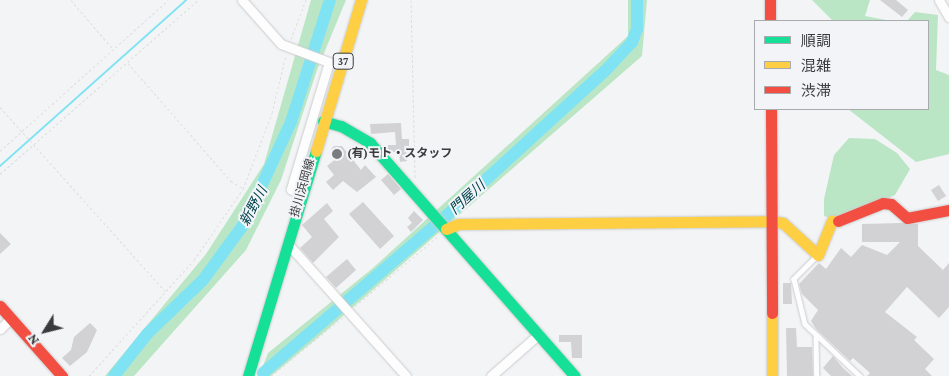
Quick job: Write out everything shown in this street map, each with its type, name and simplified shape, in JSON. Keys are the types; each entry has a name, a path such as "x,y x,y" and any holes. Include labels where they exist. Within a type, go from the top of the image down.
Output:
{"street":[{"path":"242,0 290,49 328,62 291,189 300,194"},
{"name":"掛川浜岡線","path":"248,376 288,244 300,194 361,0"},
{"path":"770,0 770,20"},
{"path":"939,0 949,17"},
{"path":"771,110 772,376"},
{"path":"323,121 341,126 370,143 575,376"},
{"path":"446,229 459,224 772,221 783,223 818,256 832,221 847,220 882,203 891,204 907,218 949,210"},
{"path":"288,244 406,376"},
{"path":"0,306 62,376"},
{"path":"0,330 11,318"},
{"path":"491,376 539,334"}],"lane":[{"path":"818,256 794,279 805,324 816,337 860,376"},
{"path":"816,337 817,376"}],"path":[{"path":"71,0 113,50"},
{"path":"0,151 168,0"},
{"path":"0,174 198,0"},
{"path":"89,376 194,260 243,189 272,114 306,0"},
{"path":"410,188 415,182 411,0"},
{"path":"128,63 231,181 243,189"},
{"path":"0,107 165,291"},
{"path":"271,376 446,229"}],"green space":[{"path":"311,0 346,0 317,70 281,180 246,250 134,376 105,376 206,254 264,164"},
{"path":"628,0 647,0 642,56 328,329 271,376 259,376 268,353 373,268 628,36"},
{"path":"812,0 870,0 865,16 886,20 832,20"},
{"path":"915,12 938,15 936,70 949,75 949,154 916,162 849,110 929,110 929,20 908,20"},
{"path":"849,138 875,139 897,153 910,169 895,195 837,220 824,216 824,199 834,155"}],"building":[{"path":"880,0 896,0 908,10 902,17"},
{"path":"401,123 402,139 409,139 409,146 406,146 407,161 400,162 399,152 388,152 387,145 396,145 395,132 371,134 370,124"},
{"path":"334,146 342,146 361,170 365,165 376,177 357,192 343,181 333,190 326,182 334,175 327,166 338,157 331,149"},
{"path":"388,174 401,189 394,195 381,180"},
{"path":"939,185 946,196 938,201 931,190"},
{"path":"363,202 394,236 380,249 349,214"},
{"path":"327,203 333,211 324,219 339,237 313,263 300,248 312,237 302,225"},
{"path":"414,211 423,220 411,232 407,227 412,223 408,218"},
{"path":"862,224 918,224 918,246 943,270 949,263 949,307 939,318 907,287 885,312 917,337 914,340 934,359 925,369 932,376 867,376 870,373 853,358 850,361 816,329 811,321 818,310 802,294 799,284 819,263 826,269 841,248 851,257 862,245 887,255 900,242 862,242"},
{"path":"0,233 11,244 0,254"},
{"path":"347,259 356,270 336,288 326,277"},
{"path":"783,283 791,283 792,304 783,304"},
{"path":"90,323 97,330 87,352 70,366 62,358 71,350 74,337"},
{"path":"786,328 796,328 797,347 812,347 813,376 787,376"},
{"path":"559,335 582,335 582,358 572,358 571,342 559,342"},
{"path":"833,356 852,376 831,376 823,368"}],"waterway":[{"path":"0,166 186,0"},
{"name":"新野川","path":"114,376 147,334 203,280 244,224 291,122 330,0"},
{"name":"門屋川","path":"263,373 446,216 605,71 632,42 637,29 637,0"}],"traffic: fast":[{"path":"323,121 341,126 370,143 575,376"},
{"path":"248,376 316,151"}],"traffic: slow":[{"path":"316,151 361,0"},
{"path":"446,229 459,224 772,221 783,223 818,255 832,221 838,221"},
{"path":"772,313 772,376"}],"traffic: jam":[{"path":"770,0 770,20"},
{"path":"771,110 772,313"},
{"path":"838,221 883,203 891,204 907,218 949,210"},
{"path":"0,306 62,376"}],"place":[{"name":"(有)モト・スタッフ","path":"337,154"}]}
